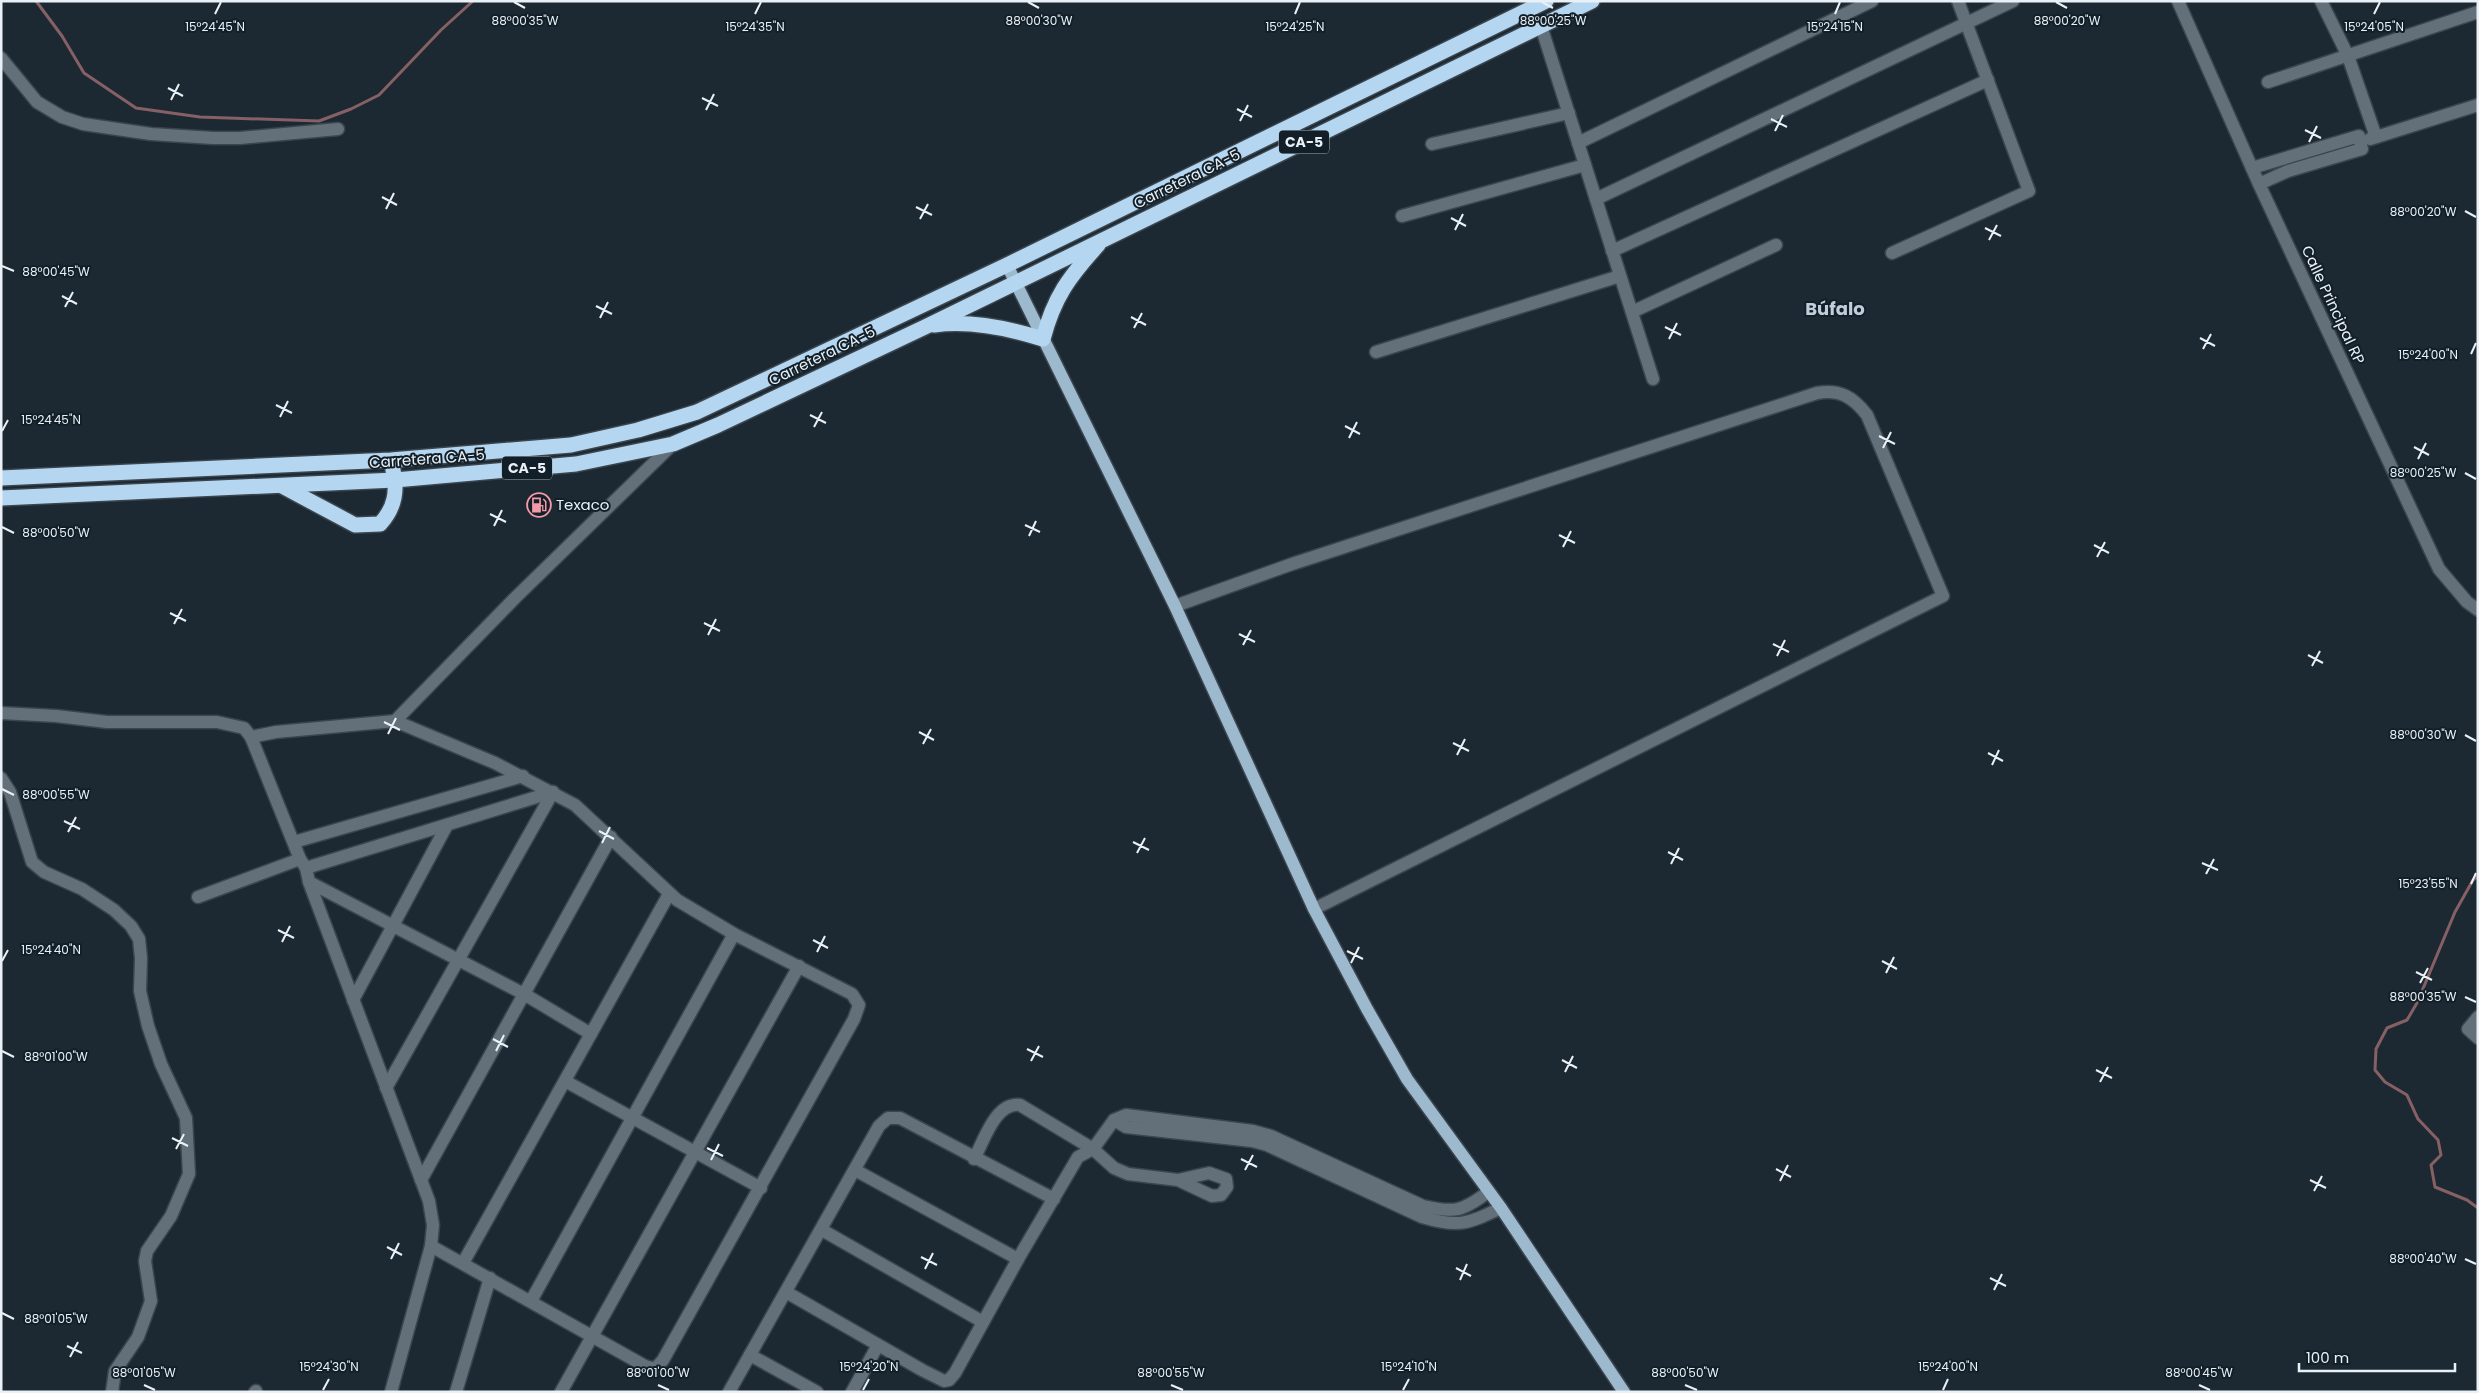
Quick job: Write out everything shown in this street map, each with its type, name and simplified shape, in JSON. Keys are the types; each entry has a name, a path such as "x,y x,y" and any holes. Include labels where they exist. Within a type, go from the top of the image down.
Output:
{"highway":[{"name":"Carretera CA-5","path":"1,478 391,460 571,446 638,430 697,412 1007,265 1546,1"},
{"name":"Carretera CA-5","path":"1,498 395,480 576,464 672,444 718,425 925,326 1592,1"},
{"path":"925,326 947,323 986,326 1043,339 1051,311 1066,283 1102,240"},
{"path":"281,485 355,525 369,526 380,524 394,505 395,480 391,460"}],"main road":[{"path":"1007,265 1175,606 1314,910 1407,1079 1501,1208 1624,1392"}],"street":[{"path":"1578,143 1872,1"},
{"path":"1892,253 2028,191 1958,1"},
{"path":"1596,199 2013,1"},
{"name":"Calle Principal RP","path":"2178,1 2259,184 2439,569 2467,602 2478,610"},
{"path":"2321,1 2348,56 2376,137"},
{"path":"2268,82 2478,12"},
{"path":"1541,26 1653,379"},
{"path":"1,58 38,102 62,116 83,124 151,134 240,138 338,129"},
{"path":"1612,251 1988,80"},
{"path":"2252,168 2360,142 2478,105"},
{"path":"1432,144 1569,113"},
{"path":"2259,184 2360,142"},
{"path":"1402,216 1585,165"},
{"path":"1632,312 1776,245"},
{"path":"1376,352 1620,276"},
{"path":"1175,606 1292,564 1817,392 1831,390 1845,394 1858,403 1867,415 1943,596 1314,910"},
{"path":"395,721 515,598 672,444"},
{"path":"1,713 56,716 106,722 217,722 244,728 251,737 303,864 429,1201 433,1225 431,1246 391,1392"},
{"path":"251,737 276,732 395,721 523,776 575,805 611,837 669,894 734,934 852,994 858,1005 854,1020 760,1188 655,1369 645,1366 431,1246"},
{"path":"294,842 523,776"},
{"path":"1,778 10,792 32,862 44,872 82,889 114,910 131,926 139,939 141,958 140,991 148,1026 161,1064 186,1118 189,1174 171,1216 147,1251 145,1261 151,1301 138,1337 115,1371 112,1392"},
{"path":"198,897 303,864 446,827 552,792"},
{"path":"386,1088 552,792"},
{"path":"353,1000 446,827"},
{"path":"421,1180 611,837"},
{"path":"309,882 524,994 591,1034"},
{"path":"463,1263 669,894"},
{"path":"531,1301 734,934"},
{"path":"561,1392 799,966"},
{"path":"2478,1017 2468,1029 2478,1038"},
{"path":"565,1081 760,1188"},
{"path":"974,1159 1002,1110 1013,1104 1020,1105 1093,1149 1114,1168 1128,1174 1178,1180"},
{"path":"786,1292 936,1377 949,1380 1078,1157 1093,1149 1114,1120 1126,1115 1253,1131 1271,1136 1423,1206 1446,1211 1461,1210 1488,1192"},
{"path":"730,1392 883,1121 894,1117 1054,1199"},
{"path":"1114,1120 1126,1127 1252,1141 1267,1145 1422,1217 1448,1224 1466,1223 1501,1208"},
{"path":"855,1170 1018,1259"},
{"path":"822,1230 983,1322"},
{"path":"456,1392 490,1278"},
{"path":"852,1392 878,1345"},
{"path":"750,1355 817,1392"}],"waterway":[{"path":"36,1 62,36 84,73 136,108 200,117 319,121 351,109 379,95 441,30 473,1"},
{"path":"2478,876 2473,880 2455,912 2417,1003 2407,1020 2387,1028 2376,1049 2375,1070 2385,1082 2407,1095 2418,1119 2438,1140 2441,1155 2431,1165 2435,1187 2467,1200 2478,1208"}],"place":[{"name":"Texaco","path":"539,505"}],"district":[{"name":"Búfalo","path":"1835,309"}]}
